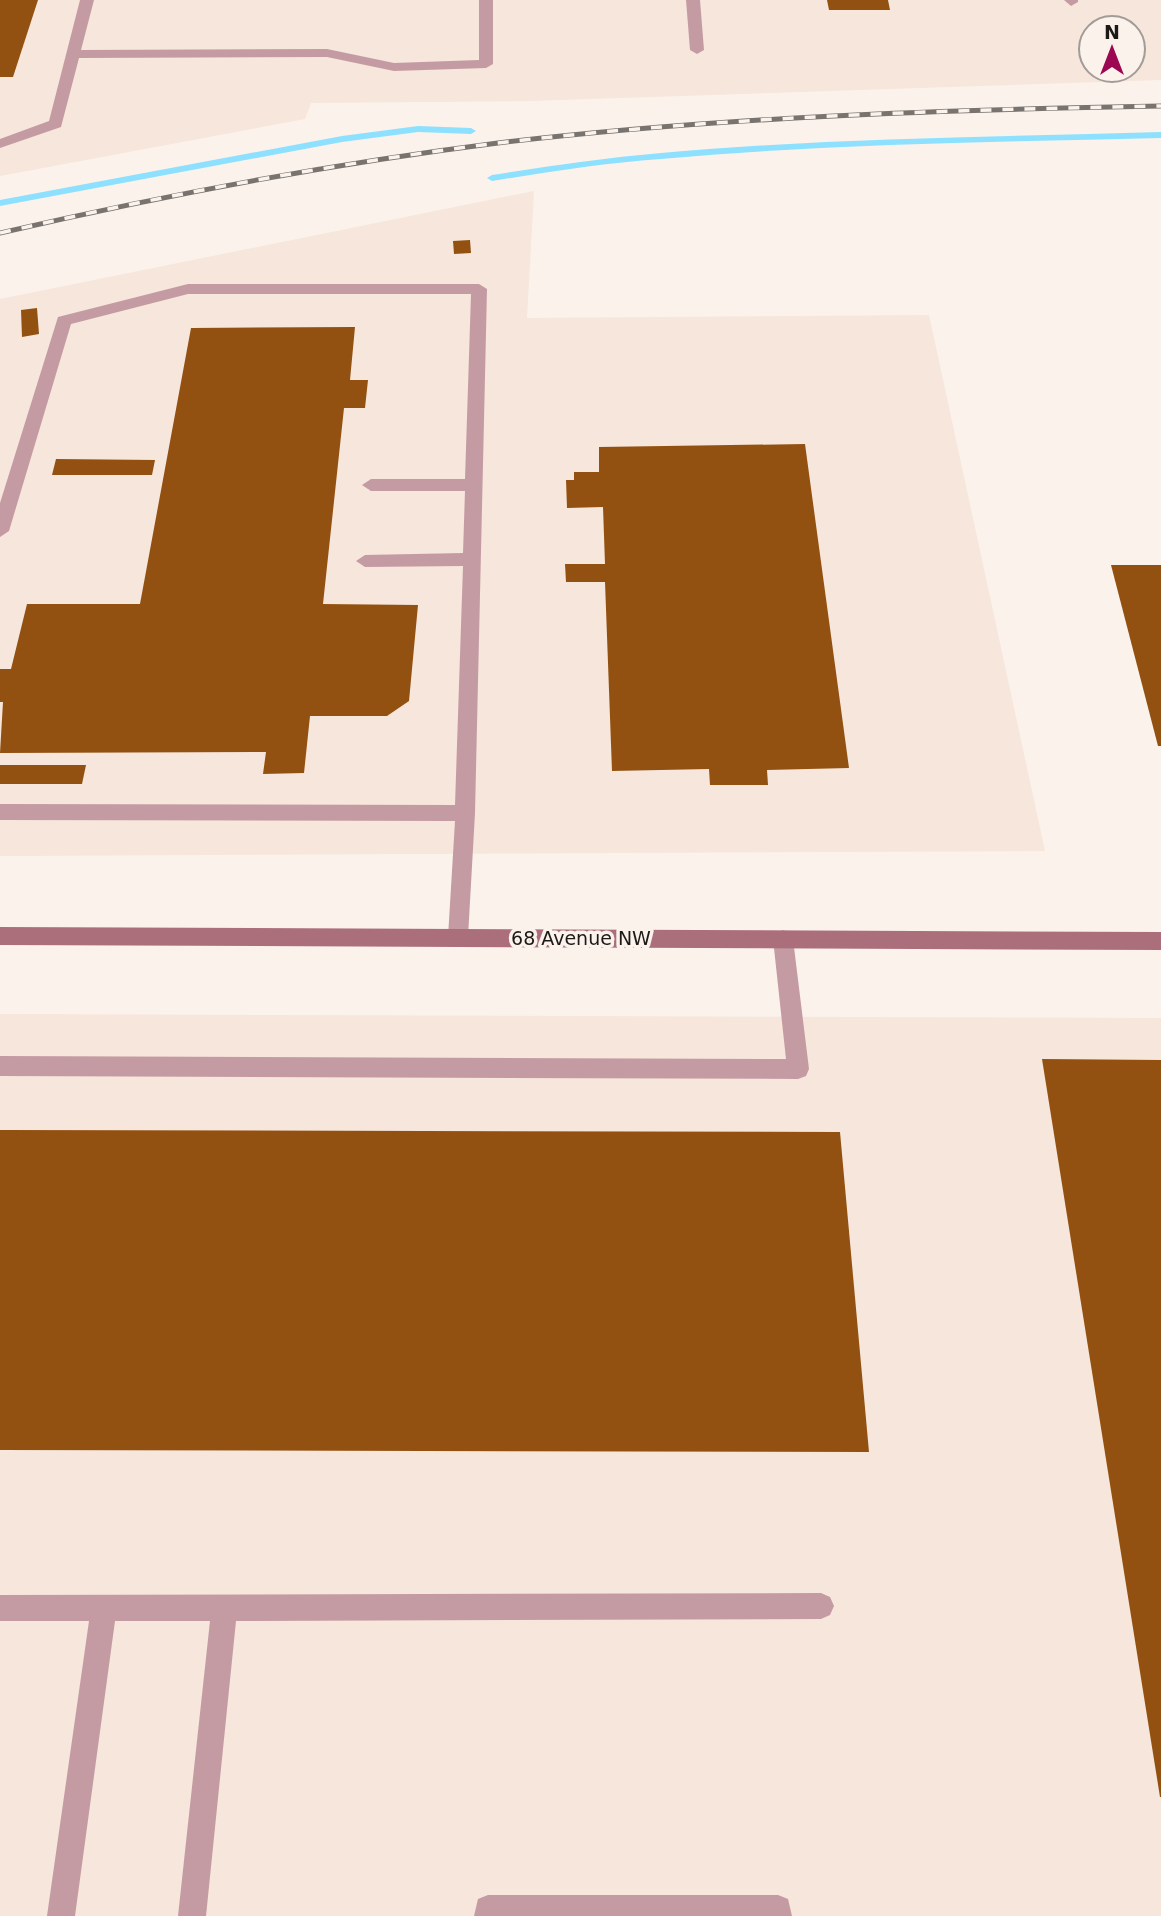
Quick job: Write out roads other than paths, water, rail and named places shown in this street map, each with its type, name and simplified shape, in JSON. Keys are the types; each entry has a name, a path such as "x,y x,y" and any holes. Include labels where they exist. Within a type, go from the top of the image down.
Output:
{"street":[{"name":"68 Avenue NW","path":"0,936 1161,941"}],"lane":[{"path":"0,144 56,124 87,0"},
{"path":"74,54 327,53 394,67 486,64 486,0"},
{"path":"693,0 697,50"},
{"path":"0,531 64,321 188,289 479,289 465,813 458,937"},
{"path":"372,485 474,485"},
{"path":"365,561 472,559"},
{"path":"0,812 465,813"},
{"path":"0,1066 798,1069 783,939"},
{"path":"0,1608 821,1606"},
{"path":"61,1916 104,1608"},
{"path":"192,1916 224,1608"},
{"path":"488,1916 488,1909 778,1909 778,1916"}],"waterway":[{"path":"0,203 342,139 418,129 471,131"},
{"path":"492,178 575,165 742,149 910,141 1161,135"}],"railway":[{"path":"0,233 248,182 498,143 663,127 829,116 1161,106"}]}
